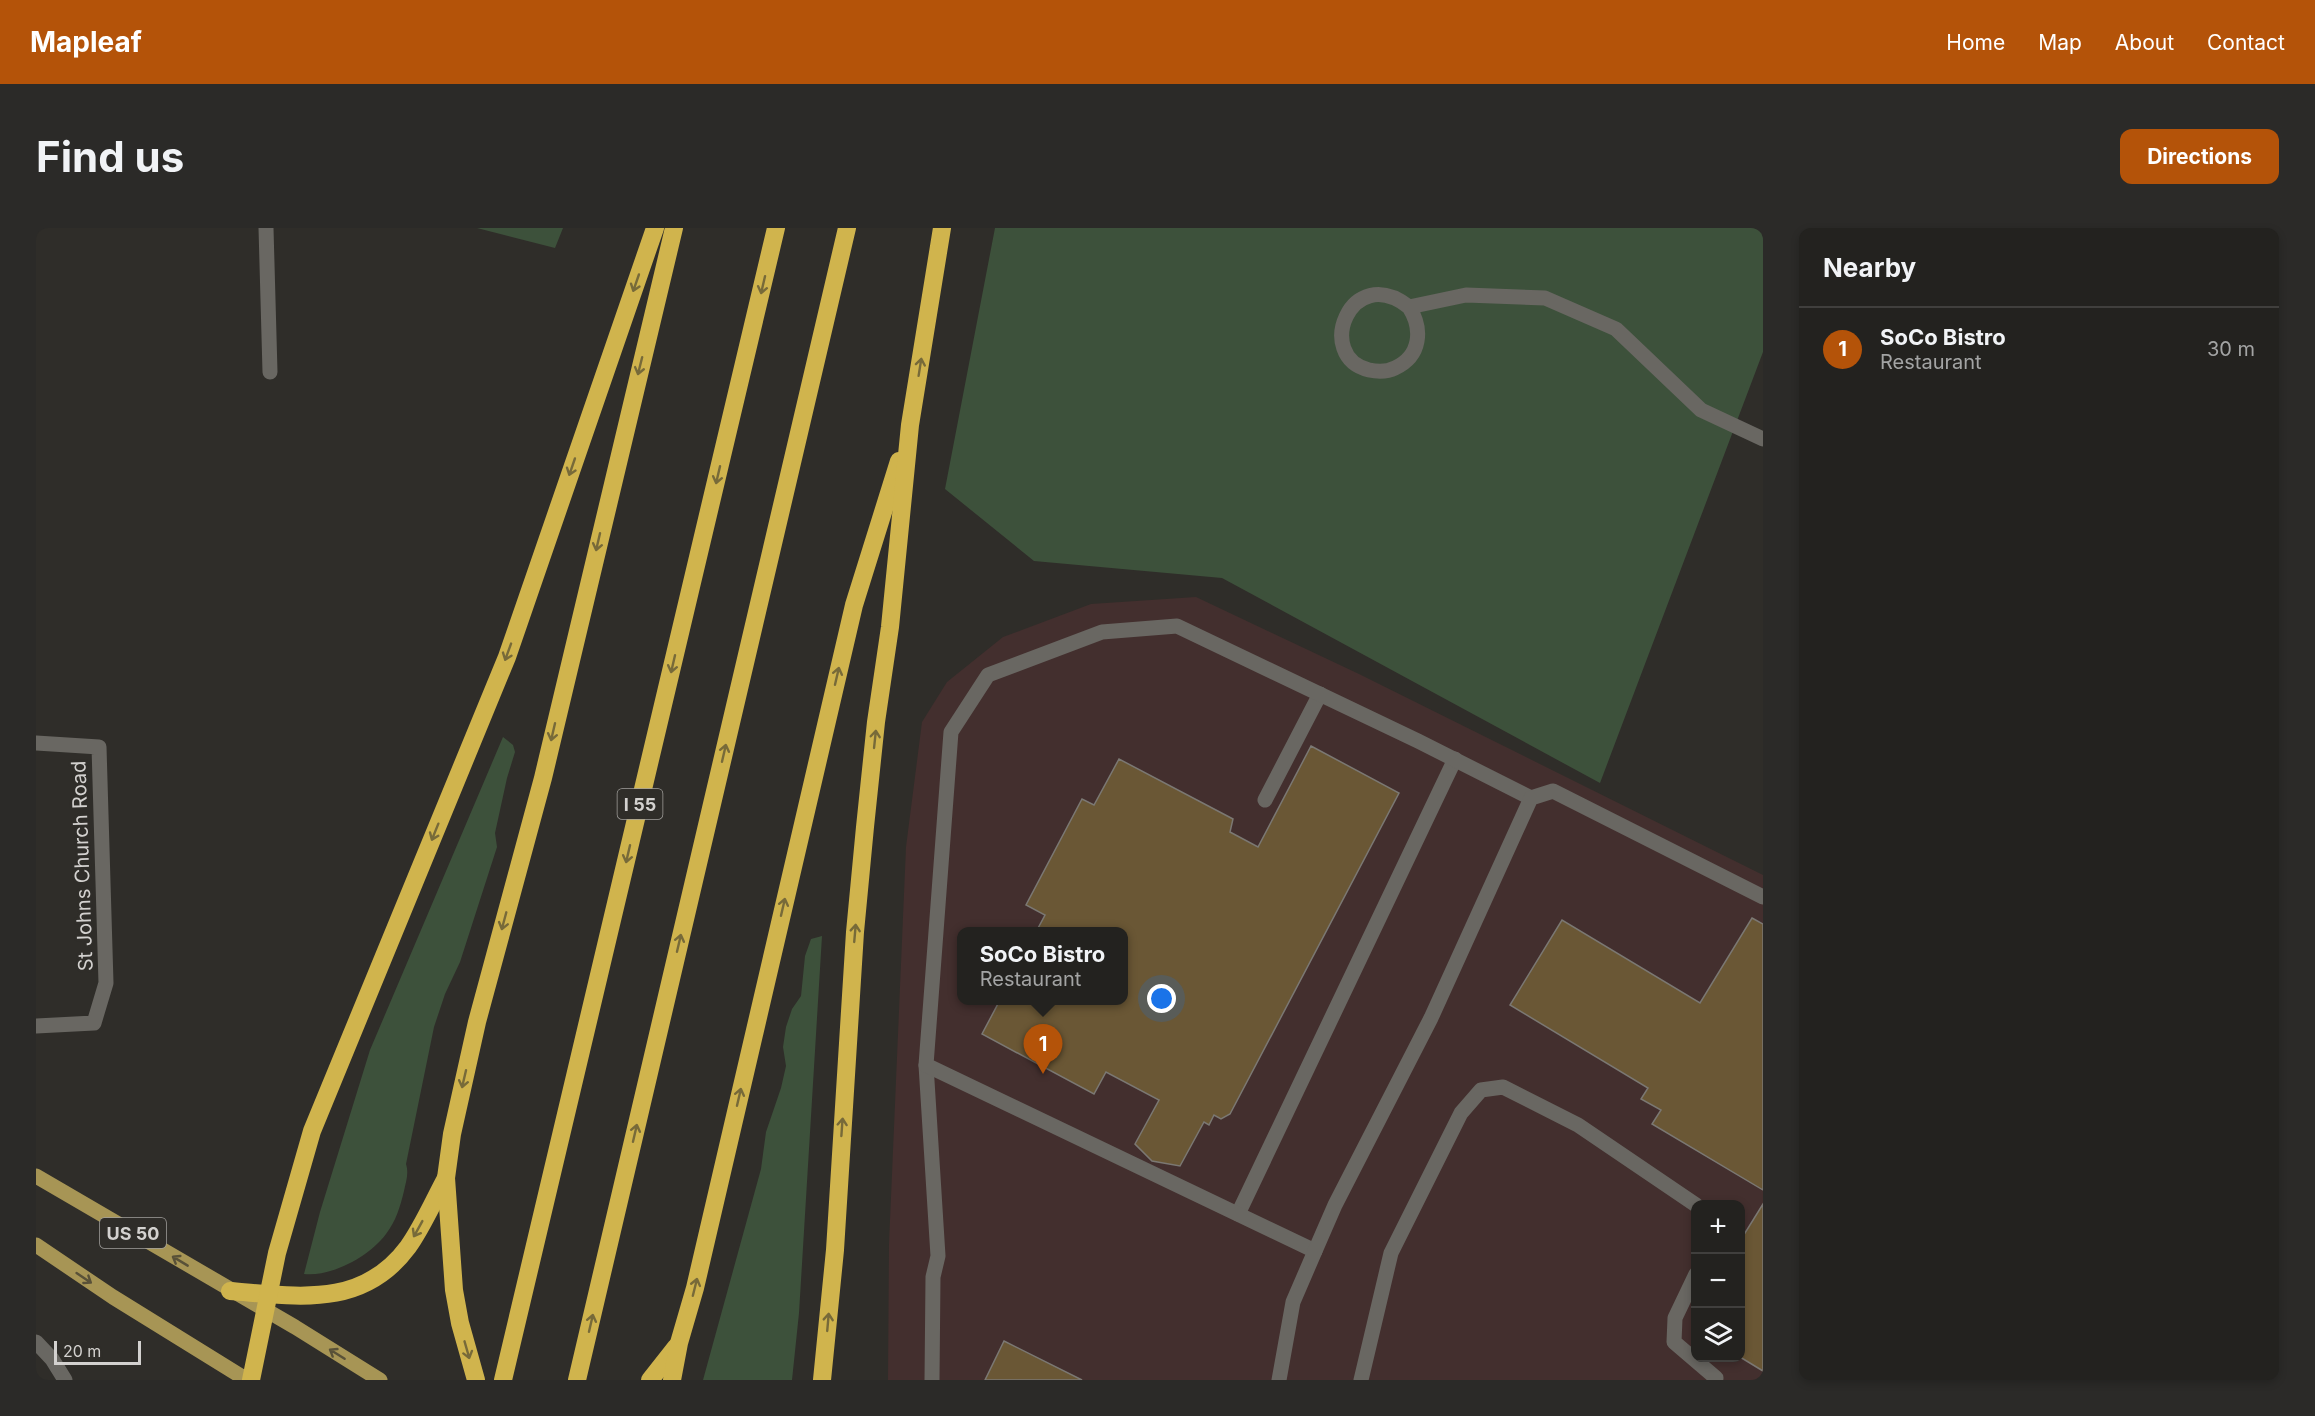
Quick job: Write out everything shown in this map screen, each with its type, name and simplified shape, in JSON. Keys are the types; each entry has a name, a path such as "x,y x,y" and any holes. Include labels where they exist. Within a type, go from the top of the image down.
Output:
{"highway":[{"path":"249,1380 277,1253 312,1131 507,657 656,228"},
{"path":"476,1380 453,1290 446,1178 452,1134 477,1022 543,778 674,228"},
{"name":"I 55","path":"503,1380 776,228"},
{"path":"577,1380 847,228"},
{"path":"822,1380 835,1250 855,932 876,723 890,627 910,425 942,228"},
{"path":"672,1380 854,605 910,425"},
{"path":"230,1291 302,1297 333,1295 360,1287 389,1267 408,1246 446,1178"},
{"path":"650,1380 679,1343"}],"main road":[{"name":"US 50","path":"36,1176 380,1380"},
{"path":"36,1245 113,1297 249,1380"}],"street":[{"path":"266,228 270,372"},
{"path":"1409,307 1416,318 1419,331 1414,350 1402,365 1390,371 1377,372 1364,369 1353,361 1345,351 1342,339 1342,327 1346,315 1353,305 1376,294 1399,299 1409,307 1466,296 1545,298 1616,329 1701,410 1763,439"},
{"path":"932,1380 933,1277 938,1256 926,1065 951,732 988,675 1102,632 1177,626 1455,759 1531,798 1553,791 1763,897"},
{"path":"1265,800 1320,694"},
{"name":"St Johns Church Road","path":"36,743 99,747 106,983 94,1023 36,1026"},
{"path":"1238,1214 1455,759"},
{"path":"1279,1380 1293,1302 1315,1251 1335,1205 1431,1018 1531,798"},
{"path":"926,1065 1315,1251"},
{"path":"1361,1380 1391,1253 1461,1113 1481,1090 1503,1087 1578,1125 1691,1202"},
{"path":"1691,1283 1675,1318 1674,1342 1718,1379"},
{"path":"36,1342 52,1359 65,1380"}],"shaded area":[{"path":"1196,597 1359,674 1763,875 1763,1380 888,1380 889,1244 906,847 922,722 947,682 1003,637 1091,604"}],"green space":[{"path":"477,228 563,228 555,248"},
{"path":"995,228 1763,228 1763,352 1600,783 1222,578 1034,561 945,489"},
{"path":"503,737 513,745 515,752 495,833 497,847 460,962 445,994 434,1027 406,1164 406,1181 397,1214 386,1234 360,1258 337,1269 304,1274 320,1212 370,1050"},
{"path":"822,936 799,1313 792,1380 703,1380 761,1169 766,1132 781,1088 786,1066 783,1047 786,1027 792,1009 801,996 805,956 811,939"}],"building":[{"path":"1311,746 1399,793 1230,1114 1221,1119 1214,1115 1209,1125 1204,1122 1180,1166 1152,1161 1135,1144 1159,1100 1106,1072 1094,1094 982,1034 997,1005 1128,1005 1128,927 1039,927 1045,915 1026,905 1082,799 1094,805 1119,759 1233,819 1230,832 1258,847"},
{"path":"1752,918 1763,924 1763,1190 1652,1124 1661,1110 1641,1099 1648,1088 1510,1005 1562,920 1700,1003"},
{"path":"1763,1204 1763,1371 1745,1360 1745,1233"},
{"path":"1004,1341 1082,1380 985,1380"}],"place":[{"name":"SoCo Bistro","path":"1043,1074"}]}
